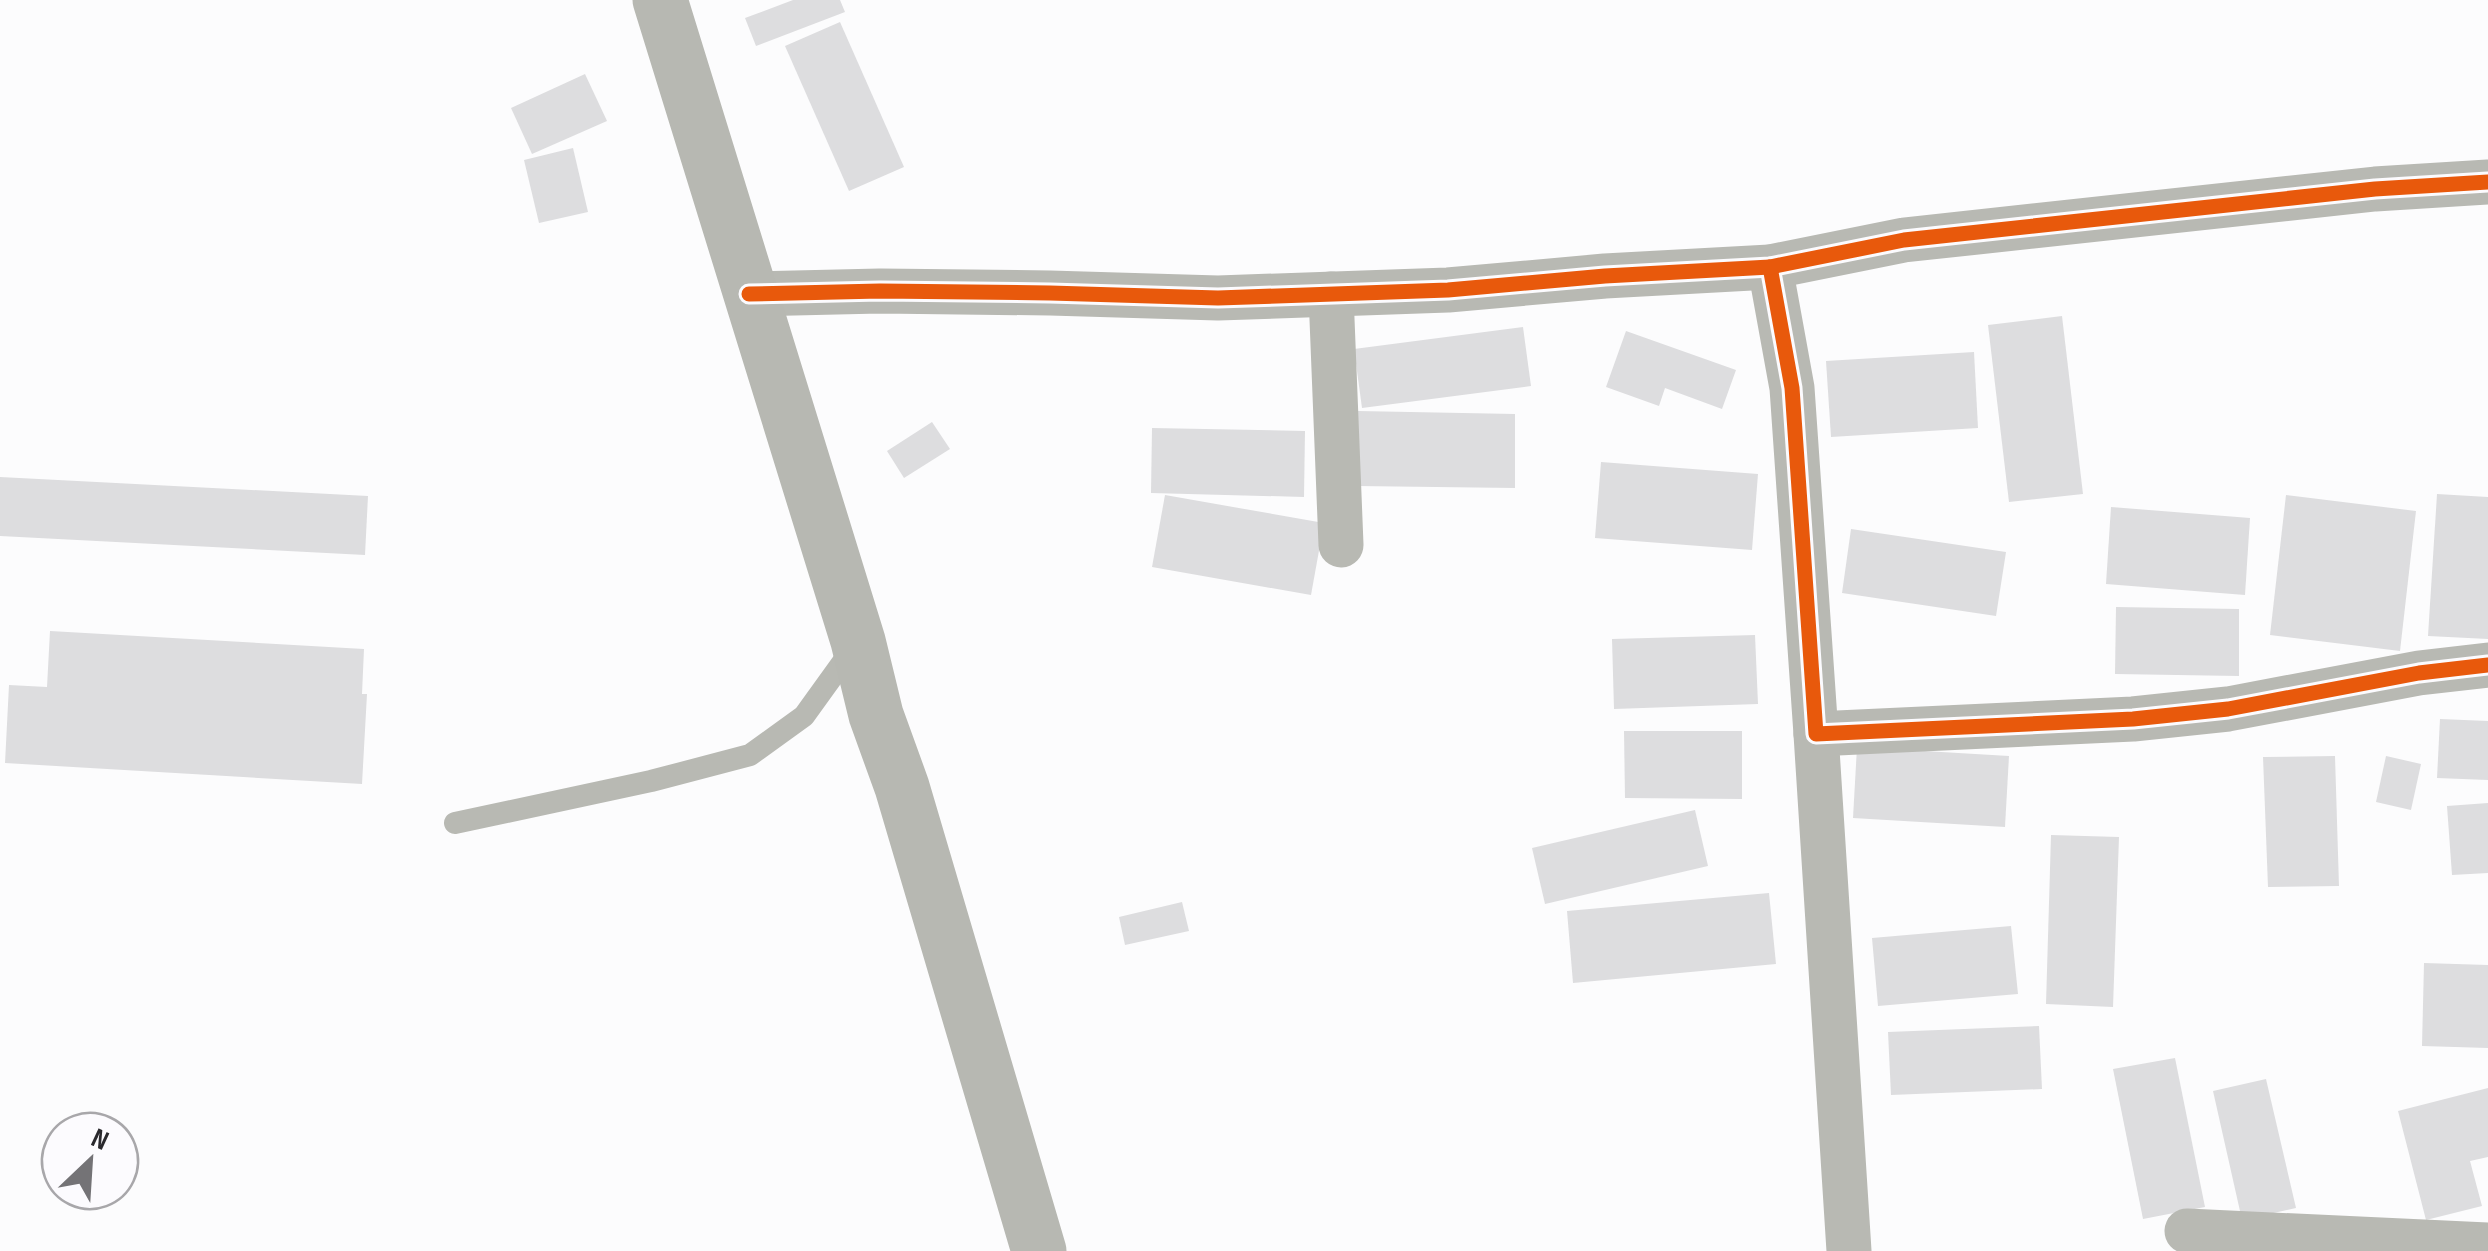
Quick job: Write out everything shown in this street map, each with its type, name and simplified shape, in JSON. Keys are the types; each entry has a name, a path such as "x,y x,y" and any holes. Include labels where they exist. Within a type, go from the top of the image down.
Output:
{"main road":[{"path":"660,0 858,641 876,716 902,787 1039,1251"}],"street":[{"path":"749,294 1050,292 1218,298 1448,290 1770,266 1904,240 2375,189 2488,182"},
{"path":"1770,266 1792,388 1849,1251"},
{"path":"1331,294 1341,545"},
{"path":"1816,734 2171,715 2488,665"},
{"path":"2187,1231 2488,1245"}],"lane":[{"path":"455,823 651,781 750,755 804,716 858,641"}],"building":[{"path":"793,0 840,0 845,12 756,46 745,18"},
{"path":"840,22 904,167 849,191 785,46"},
{"path":"585,74 607,121 532,154 511,108"},
{"path":"573,148 588,212 539,223 524,160"},
{"path":"2062,316 2083,494 2009,502 1988,325"},
{"path":"1523,327 1531,386 1362,408 1354,349"},
{"path":"1626,331 1736,370 1722,409 1665,388 1659,406 1606,387"},
{"path":"1974,352 1978,428 1831,437 1826,361"},
{"path":"1358,411 1515,414 1515,488 1357,486"},
{"path":"932,422 950,449 904,478 887,451"},
{"path":"1152,428 1305,431 1304,497 1151,493"},
{"path":"1601,462 1758,474 1752,550 1595,538"},
{"path":"0,477 368,496 365,555 0,536"},
{"path":"2437,494 2488,497 2488,639 2428,636"},
{"path":"1165,495 1324,523 1311,595 1152,567"},
{"path":"2286,495 2416,511 2400,651 2270,635"},
{"path":"2111,507 2250,518 2245,595 2106,584"},
{"path":"1851,529 2006,552 1996,616 1842,593"},
{"path":"2116,607 2239,609 2239,676 2115,674"},
{"path":"50,631 364,649 362,694 367,694 362,784 5,763 9,685 47,687"},
{"path":"1755,635 1758,704 1614,709 1612,639"},
{"path":"2440,719 2488,721 2488,780 2437,778"},
{"path":"1624,731 1742,731 1742,799 1625,798"},
{"path":"1857,747 2009,756 2005,827 1853,818"},
{"path":"2335,756 2339,886 2268,887 2263,757"},
{"path":"2386,756 2421,764 2411,810 2376,802"},
{"path":"2488,803 2488,873 2452,875 2447,806"},
{"path":"1695,810 1708,866 1545,904 1532,848"},
{"path":"2051,835 2119,837 2113,1007 2046,1004"},
{"path":"1769,893 1776,964 1573,983 1567,911"},
{"path":"1182,902 1189,931 1125,945 1119,917"},
{"path":"2011,926 2018,994 1878,1006 1872,938"},
{"path":"2424,963 2488,965 2488,1048 2422,1046"},
{"path":"2039,1026 2042,1089 1891,1095 1888,1032"},
{"path":"2175,1058 2205,1207 2143,1219 2113,1069"},
{"path":"2266,1079 2296,1208 2242,1220 2213,1091"},
{"path":"2488,1088 2488,1157 2470,1161 2482,1206 2426,1220 2398,1111"}],"cycle path":[{"path":"749,294 880,291 1218,298 1448,290 1770,267 1904,240 2375,189 2488,182"},
{"path":"1770,267 1792,388 1816,734 2133,719 2228,709 2419,673 2488,665"}]}
